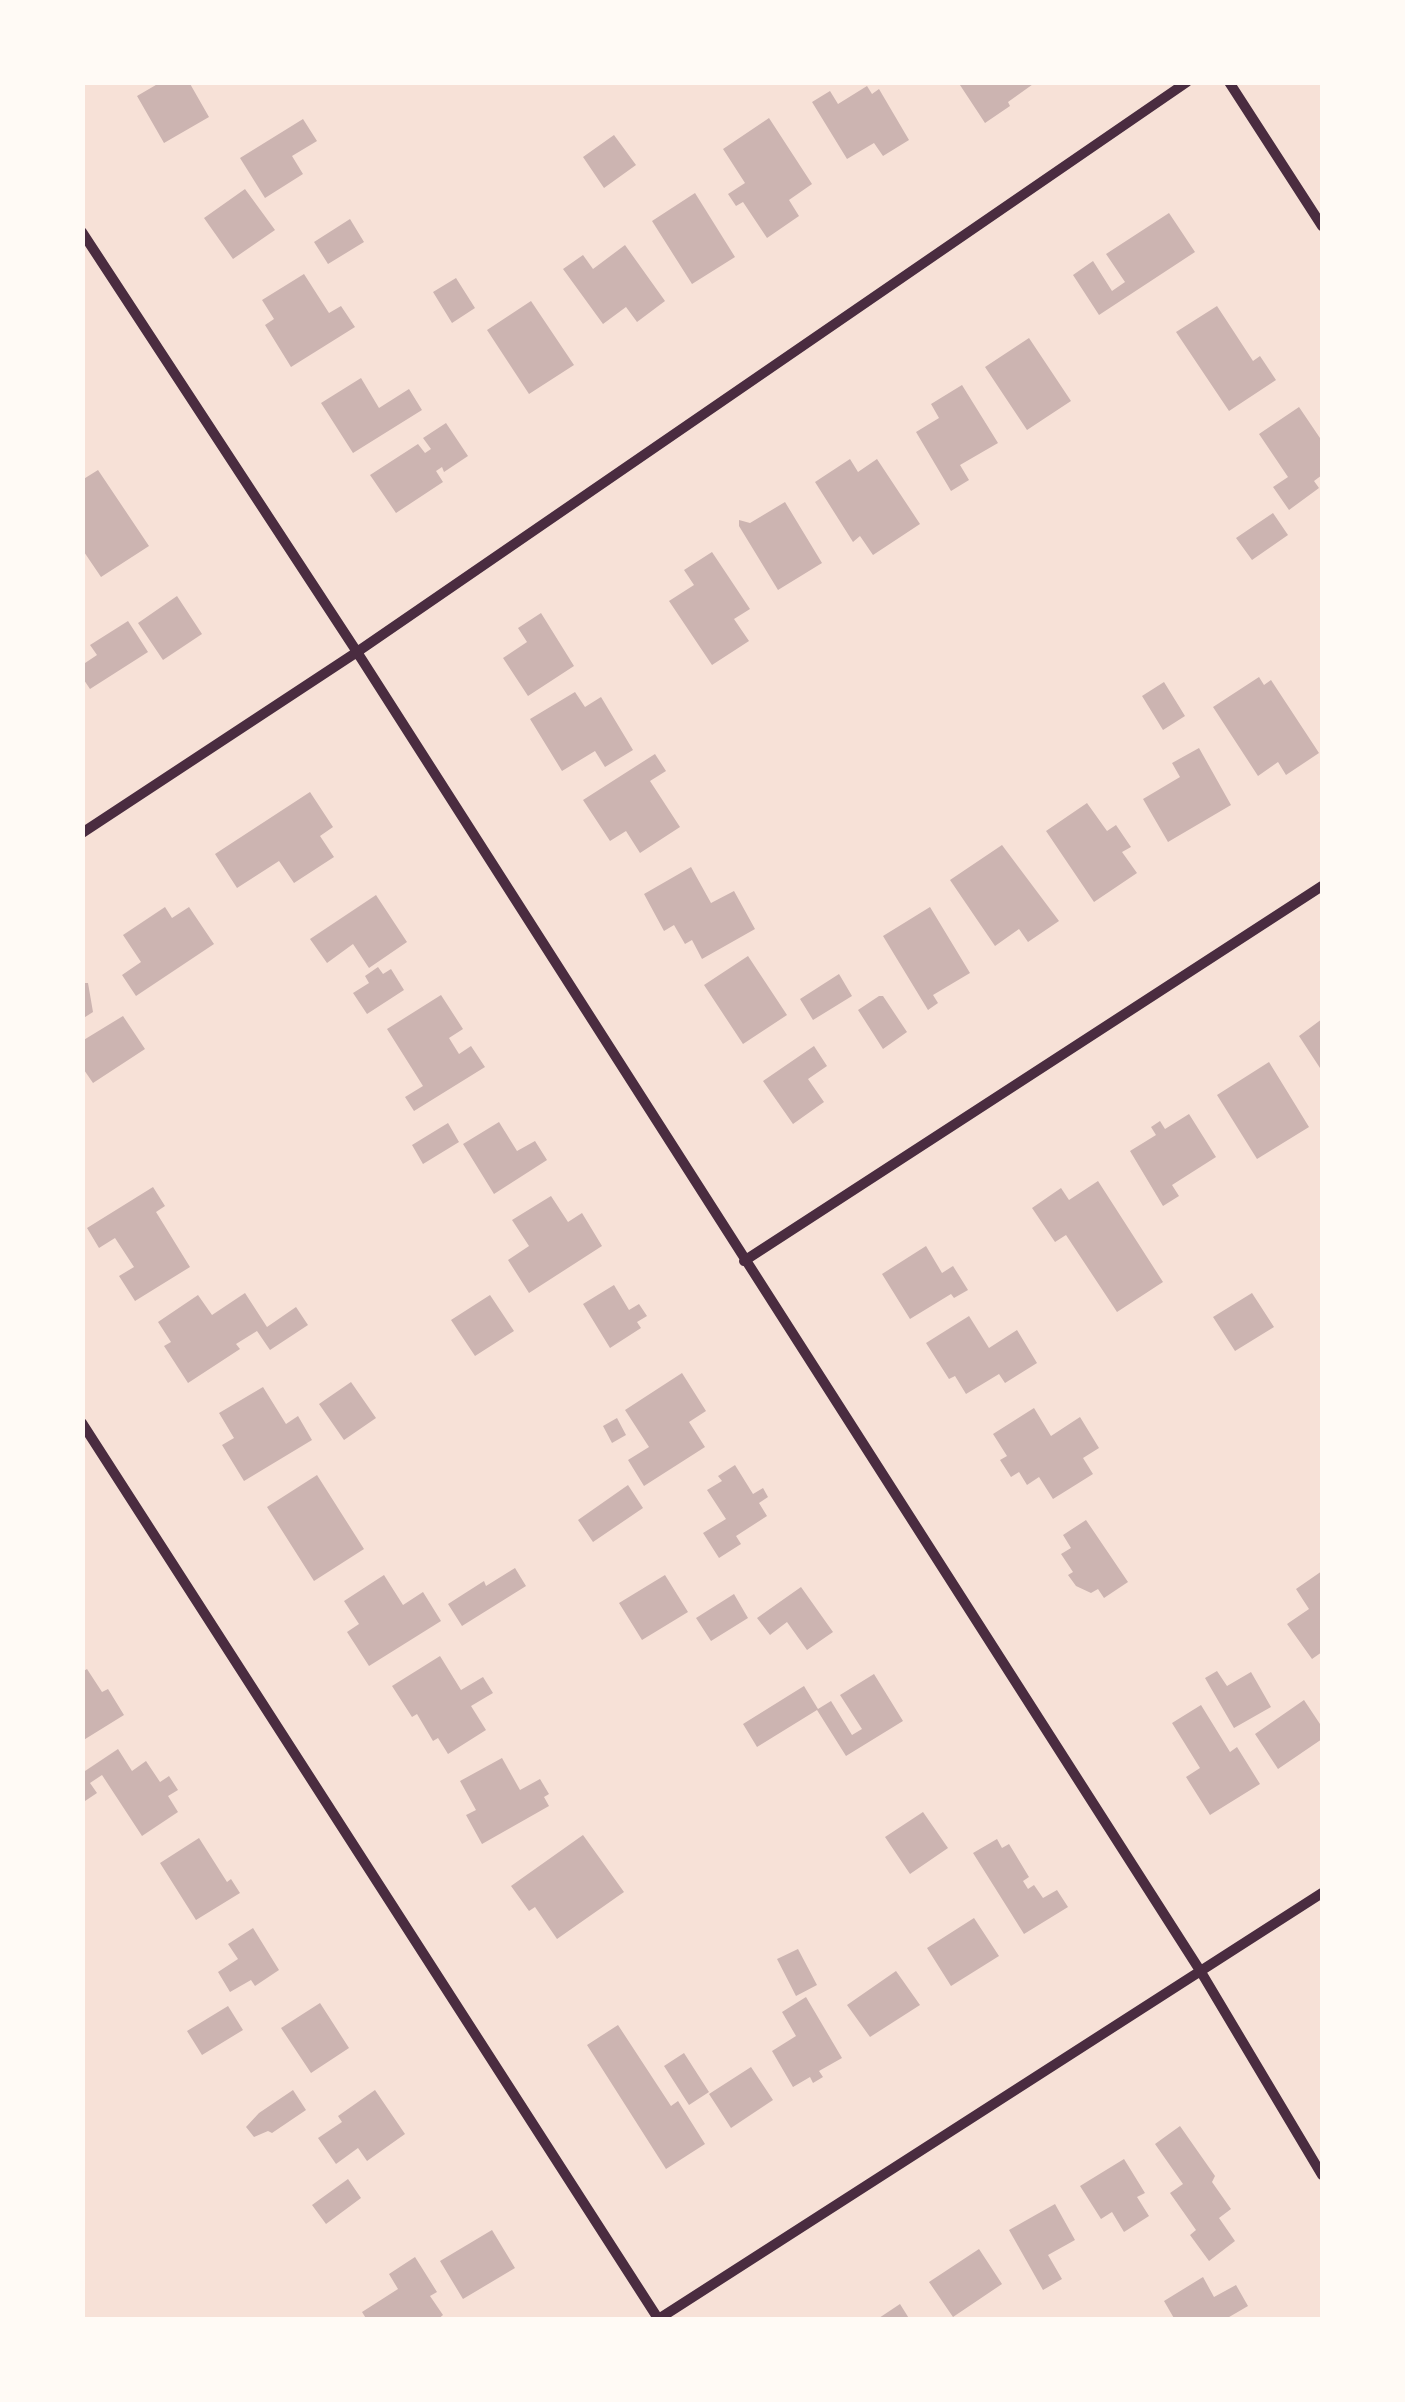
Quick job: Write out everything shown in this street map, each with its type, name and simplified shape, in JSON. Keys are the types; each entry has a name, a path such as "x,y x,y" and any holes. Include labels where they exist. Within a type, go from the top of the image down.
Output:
{"street":[{"path":"82,833 357,652 1187,82"},
{"path":"1229,82 1322,226"},
{"path":"82,232 357,652 1201,1972 1322,2175"},
{"path":"744,1261 1322,886"},
{"path":"82,1423 658,2319 1322,1893"}],"building":[{"path":"161,82 189,82 209,117 164,143 137,96"},
{"path":"958,82 1036,82 985,123"},
{"path":"867,86 872,94 879,89 909,140 883,156 874,143 847,159 812,102 830,91 838,104"},
{"path":"769,118 812,184 789,200 799,216 767,238 743,202 736,206 728,194 745,183 723,149"},
{"path":"303,119 317,141 292,156 303,174 265,198 240,158"},
{"path":"614,135 636,165 604,188 583,157"},
{"path":"245,189 275,230 233,259 204,218"},
{"path":"695,193 735,257 692,284 652,221"},
{"path":"1169,213 1195,252 1099,315 1073,275 1093,261 1112,291 1125,282 1106,254"},
{"path":"350,219 364,242 328,264 314,242"},
{"path":"625,245 665,301 637,322 626,307 603,324 563,269 583,255 593,269"},
{"path":"304,274 329,313 341,306 355,327 291,367 265,325 274,319 262,300"},
{"path":"456,278 475,308 452,323 433,292"},
{"path":"531,301 574,365 529,394 487,330"},
{"path":"1217,306 1253,361 1260,356 1276,380 1229,411 1176,332"},
{"path":"1029,338 1071,401 1027,430 985,367"},
{"path":"361,378 379,408 409,389 422,410 353,453 321,403"},
{"path":"962,385 998,443 960,465 969,480 951,491 916,432 939,418 931,404"},
{"path":"1299,407 1322,441 1322,475 1314,481 1319,488 1289,510 1273,487 1288,477 1259,434"},
{"path":"446,423 468,456 444,472 442,467 436,471 443,482 396,513 370,475 418,444 425,453 431,449 423,438"},
{"path":"850,459 858,472 877,459 920,524 873,555 860,536 853,542 815,482"},
{"path":"98,470 149,546 101,577 82,549 82,480"},
{"path":"785,502 822,563 778,590 739,520 750,523"},
{"path":"1273,513 1288,535 1252,560 1236,538"},
{"path":"712,552 750,609 734,619 749,641 712,665 669,601 694,585 684,570"},
{"path":"177,596 202,634 163,660 138,623"},
{"path":"541,613 574,666 528,696 503,658 527,642 518,628"},
{"path":"128,621 148,652 90,689 82,677 82,665 97,655 90,645"},
{"path":"1259,677 1264,685 1271,680 1319,753 1286,775 1278,762 1258,776 1213,707"},
{"path":"1164,682 1185,716 1163,730 1142,696"},
{"path":"575,692 585,707 601,697 633,750 605,767 595,751 562,771 530,719"},
{"path":"1199,748 1231,805 1168,842 1143,799 1180,777 1172,763"},
{"path":"655,754 666,771 650,781 680,827 640,853 626,831 610,841 583,800"},
{"path":"310,792 333,827 320,836 334,857 294,883 279,861 237,888 215,854"},
{"path":"1087,803 1107,831 1116,825 1131,847 1122,852 1137,873 1094,902 1046,831"},
{"path":"1002,845 1059,921 1028,942 1019,929 995,946 950,880"},
{"path":"691,867 711,903 734,891 755,929 702,959 692,940 685,944 674,925 664,931 644,894"},
{"path":"376,895 407,942 369,968 353,944 327,963 310,939"},
{"path":"165,907 172,918 189,907 214,944 136,996 122,975 141,962 123,935"},
{"path":"930,907 970,973 933,995 938,1003 928,1010 883,936"},
{"path":"748,956 787,1015 743,1044 704,985"},
{"path":"378,967 383,974 391,969 404,990 367,1014 353,993 369,983 365,976"},
{"path":"839,974 852,996 813,1020 800,999"},
{"path":"82,983 88,983 93,1012 82,1019"},
{"path":"441,995 463,1029 449,1038 459,1054 471,1046 485,1067 414,1111 405,1097 423,1086 387,1029"},
{"path":"883,996 907,1032 883,1049 858,1010"},
{"path":"123,1016 145,1049 93,1083 82,1067 82,1041"},
{"path":"1322,1019 1322,1067 1320,1068 1299,1036"},
{"path":"814,1046 827,1066 808,1079 824,1102 793,1124 763,1081"},
{"path":"1269,1062 1309,1127 1257,1159 1217,1095"},
{"path":"1189,1114 1216,1157 1172,1185 1179,1196 1163,1206 1130,1151 1156,1135 1151,1127 1160,1121 1165,1129"},
{"path":"499,1122 517,1151 535,1141 547,1160 494,1194 463,1144"},
{"path":"448,1123 459,1142 423,1164 412,1145"},
{"path":"1098,1181 1163,1282 1117,1312 1066,1235 1055,1242 1032,1208 1061,1188 1069,1200"},
{"path":"153,1187 165,1206 156,1212 190,1267 135,1301 119,1276 134,1267 115,1238 99,1248 87,1228"},
{"path":"551,1196 568,1222 582,1213 602,1246 529,1293 508,1260 529,1246 512,1220"},
{"path":"926,1246 942,1273 953,1266 968,1290 954,1298 951,1294 910,1319 882,1274"},
{"path":"614,1285 629,1310 639,1304 647,1316 637,1322 641,1328 610,1348 583,1304"},
{"path":"245,1293 267,1327 296,1307 308,1325 270,1350 257,1331 236,1344 240,1349 188,1383 164,1346 171,1342 158,1322 198,1295 212,1315"},
{"path":"1252,1293 1274,1327 1235,1351 1213,1317"},
{"path":"490,1295 514,1331 475,1356 451,1320"},
{"path":"969,1316 989,1348 1017,1330 1037,1363 1005,1383 999,1374 966,1394 955,1376 949,1379 926,1343"},
{"path":"682,1373 706,1411 689,1422 705,1447 644,1486 628,1460 649,1447 625,1410"},
{"path":"351,1382 376,1418 344,1440 319,1404"},
{"path":"263,1387 286,1424 298,1416 312,1440 244,1481 222,1445 234,1438 219,1413"},
{"path":"1034,1408 1051,1436 1080,1417 1099,1448 1083,1458 1093,1474 1053,1499 1039,1477 1027,1485 1019,1472 1011,1477 1000,1460 1007,1456 993,1434"},
{"path":"617,1418 626,1435 612,1443 603,1426"},
{"path":"735,1465 753,1494 763,1488 768,1497 759,1503 767,1516 736,1536 741,1544 719,1558 703,1533 726,1519 707,1490 722,1481 718,1476"},
{"path":"317,1475 364,1549 314,1581 267,1507"},
{"path":"628,1485 643,1508 593,1542 578,1520"},
{"path":"1086,1520 1128,1582 1104,1598 1098,1589 1091,1593 1076,1586 1068,1575 1073,1572 1061,1554 1071,1548 1063,1535"},
{"path":"515,1568 526,1586 462,1626 448,1604 484,1581 486,1586"},
{"path":"1322,1571 1322,1652 1312,1659 1287,1624 1309,1609 1296,1589"},
{"path":"384,1575 403,1605 423,1592 441,1621 369,1666 347,1632 359,1624 344,1601"},
{"path":"665,1575 688,1612 642,1640 619,1603"},
{"path":"801,1587 833,1632 807,1650 787,1622 770,1635 757,1618"},
{"path":"734,1594 748,1618 711,1641 696,1618"},
{"path":"440,1656 461,1690 483,1677 493,1693 471,1706 486,1730 448,1754 438,1738 433,1741 417,1714 412,1717 392,1686"},
{"path":"87,1669 102,1692 108,1689 124,1715 82,1741 82,1672"},
{"path":"1217,1671 1227,1686 1251,1672 1271,1707 1234,1728 1205,1678"},
{"path":"874,1674 903,1721 846,1756 817,1710 757,1747 743,1724 804,1686 818,1709 831,1701 852,1735 862,1729 840,1695"},
{"path":"1304,1700 1322,1727 1322,1739 1278,1769 1255,1734"},
{"path":"1201,1705 1230,1752 1237,1747 1260,1784 1210,1815 1186,1777 1200,1768 1172,1723"},
{"path":"118,1749 132,1771 146,1761 160,1782 169,1776 178,1790 168,1796 178,1812 142,1836 102,1775 90,1783 97,1793 82,1803 82,1773"},
{"path":"502,1758 520,1790 540,1779 549,1794 544,1797 549,1806 482,1844 466,1815 476,1810 460,1781"},
{"path":"923,1812 948,1848 910,1874 885,1837"},
{"path":"583,1835 624,1892 557,1939 535,1907 529,1911 511,1886"},
{"path":"199,1838 227,1882 231,1879 240,1893 196,1920 160,1863"},
{"path":"997,1839 1002,1848 1009,1844 1029,1877 1023,1881 1028,1889 1034,1885 1043,1898 1057,1890 1068,1907 1024,1934 973,1853"},
{"path":"974,1918 999,1956 951,1986 927,1948"},
{"path":"253,1928 279,1970 255,1986 251,1980 230,1992 218,1972 238,1959 228,1944"},
{"path":"798,1949 817,1985 796,1996 777,1959"},
{"path":"896,1971 920,2005 870,2037 847,2005"},
{"path":"806,1997 842,2058 819,2071 823,2077 813,2083 810,2077 793,2087 772,2051 796,2036 782,2012"},
{"path":"320,2003 349,2048 311,2073 281,2028"},
{"path":"228,2006 243,2030 202,2055 187,2031"},
{"path":"618,2025 671,2106 678,2101 705,2144 666,2169 587,2045"},
{"path":"684,2053 709,2092 689,2105 664,2066"},
{"path":"751,2067 773,2100 731,2128 709,2094"},
{"path":"293,2090 306,2110 272,2133 254,2137 246,2127"},
{"path":"375,2090 405,2134 367,2161 358,2148 336,2164 318,2138 342,2122 338,2116"},
{"path":"1180,2126 1215,2176 1212,2182 1231,2209 1219,2218 1235,2241 1209,2261 1190,2235 1196,2230 1170,2193 1183,2184 1155,2144"},
{"path":"1124,2159 1145,2193 1137,2197 1149,2216 1124,2232 1112,2212 1101,2219 1080,2186"},
{"path":"348,2179 361,2198 326,2224 312,2205"},
{"path":"1055,2204 1075,2240 1048,2255 1062,2279 1043,2290 1009,2230"},
{"path":"492,2230 515,2268 463,2299 440,2261"},
{"path":"979,2249 1002,2284 953,2317 929,2282"},
{"path":"415,2257 437,2292 430,2296 443,2315 437,2320 367,2320 362,2312 398,2289 389,2274"},
{"path":"1203,2277 1214,2297 1236,2285 1248,2306 1224,2320 1175,2320 1164,2301"},
{"path":"900,2304 910,2320 876,2320"}]}
